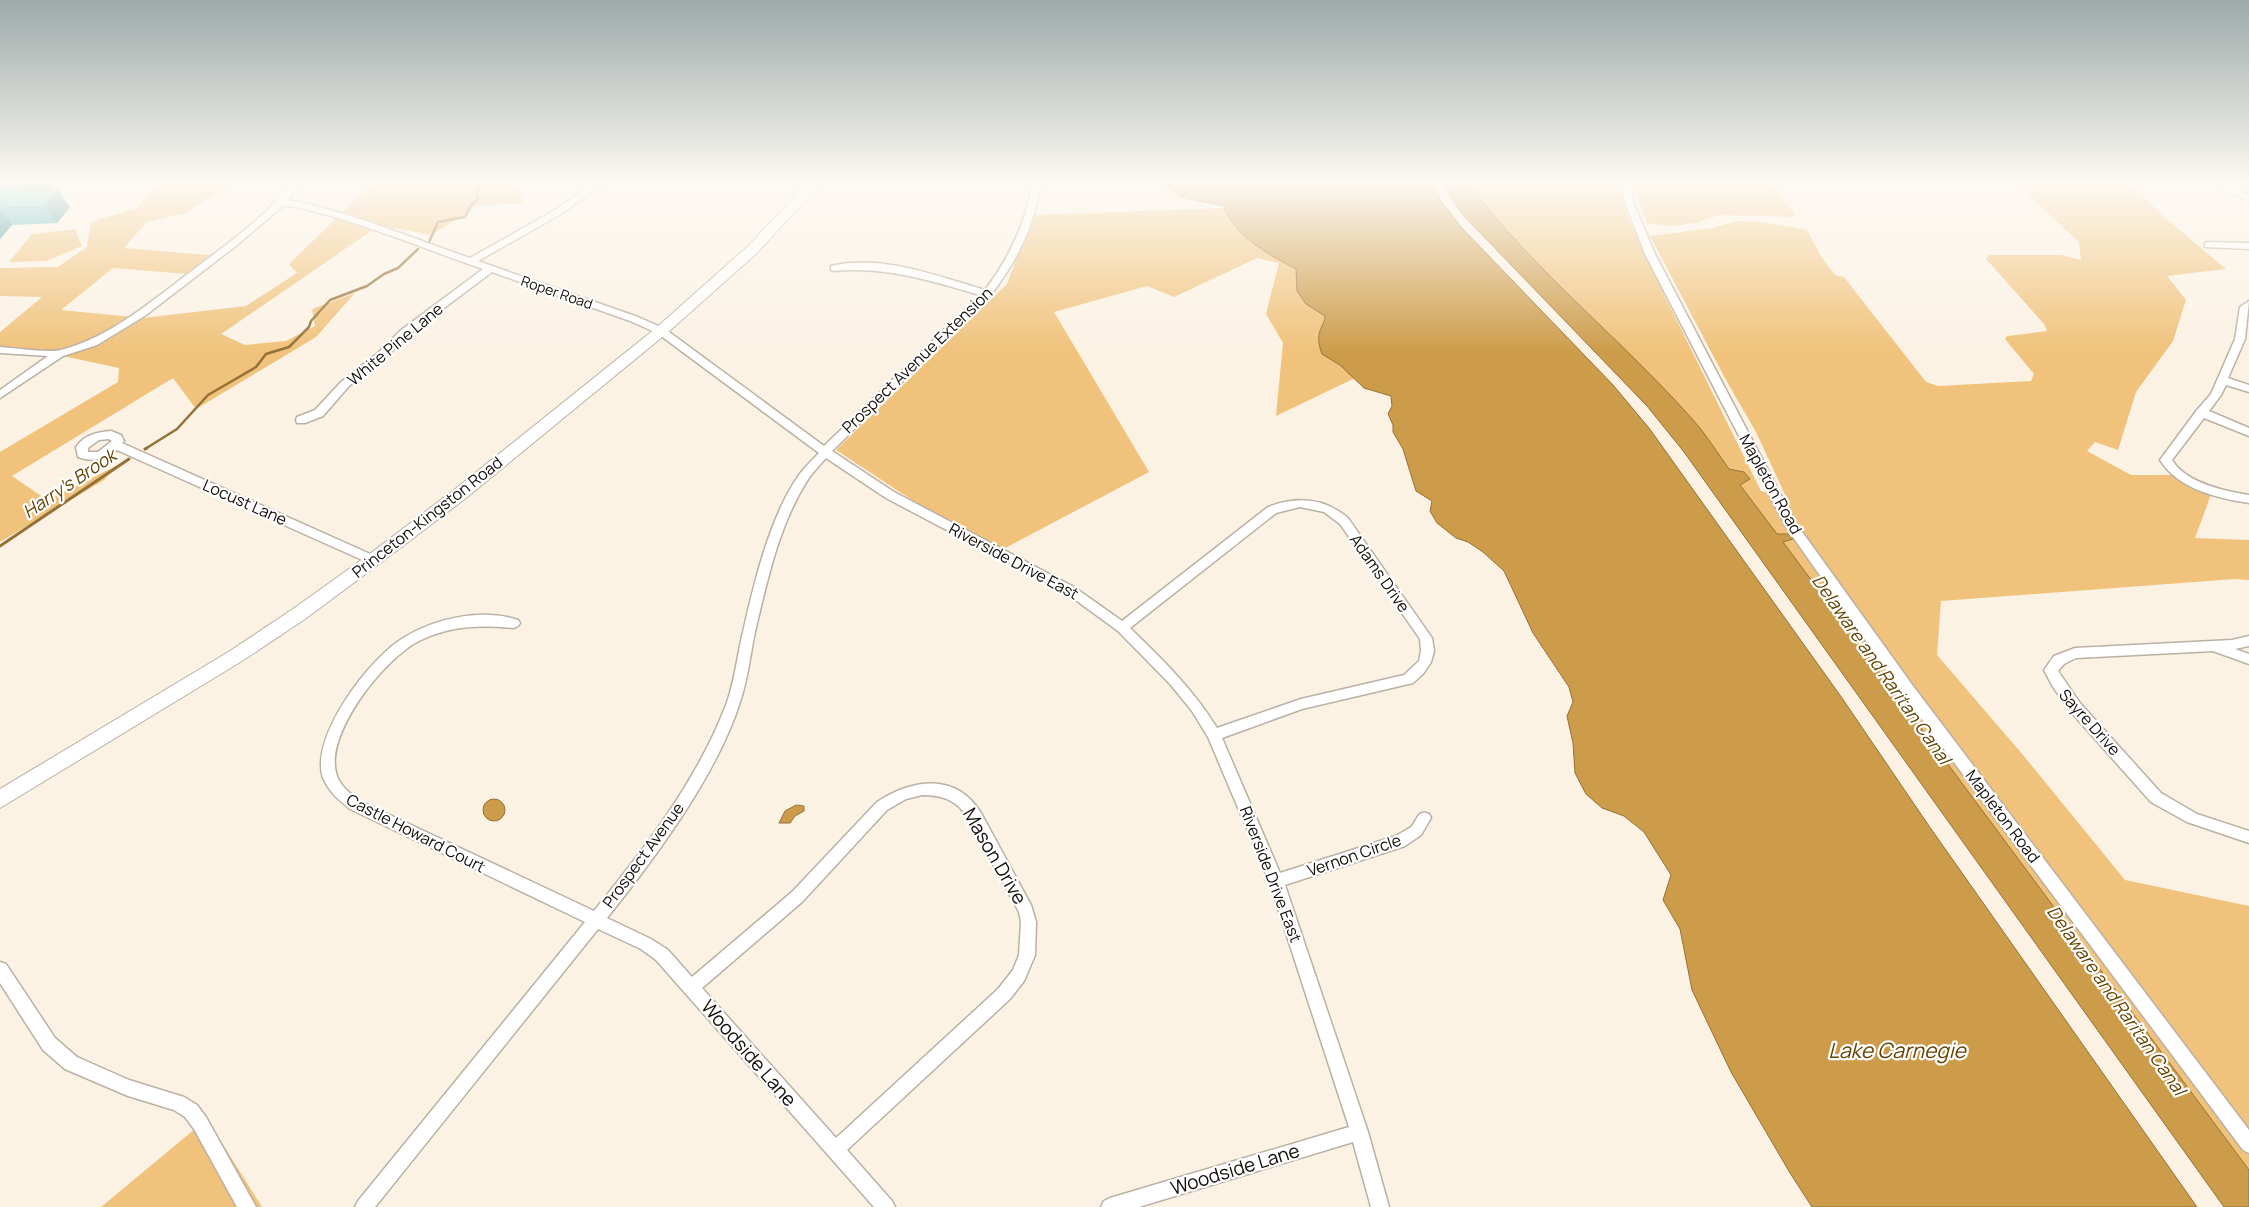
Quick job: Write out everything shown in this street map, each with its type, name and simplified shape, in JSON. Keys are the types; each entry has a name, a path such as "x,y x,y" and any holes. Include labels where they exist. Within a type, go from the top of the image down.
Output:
{"main road":[{"name":"Princeton-Kingston Road","path":"0,799 236,656 299,614 373,560 460,494 660,331 762,239"}],"street":[{"path":"0,395 59,354 93,343 142,313 238,239"},
{"name":"Roper Road","path":"403,239 634,318 660,331"},
{"path":"470,262 510,239"},
{"name":"Prospect Avenue Extension","path":"824,451 987,294 1004,272 1023,239"},
{"name":"Mapleton Road","path":"1644,239 1790,524 1908,690 2249,1144"},
{"path":"2208,245 2249,246"},
{"path":"834,268 853,265 887,268 987,294"},
{"name":"White Pine Lane","path":"302,420 319,413 345,384 382,355 404,333 490,269"},
{"path":"2249,304 2245,307 2245,341 2222,380 2216,395 2166,456 2167,464 2186,479 2223,493 2249,499"},
{"name":"Riverside Drive East","path":"660,331 824,451 890,495 1070,590 1122,628 1175,680 1196,707 1214,735 1276,881 1359,1132 1380,1207"},
{"path":"0,350 59,354"},
{"path":"2222,380 2249,390"},
{"path":"2201,412 2249,432"},
{"name":"Locust Lane","path":"116,445 373,560"},
{"name":"Prospect Avenue","path":"371,1204 625,884 688,794 722,731 741,678 749,632 771,548 779,526 803,478 824,451"},
{"name":"Adams Drive","path":"1122,628 1272,510 1290,503 1311,504 1332,511 1344,521 1426,638 1428,653 1421,670 1408,679 1302,704 1214,735"},
{"name":"Castle Howard Court","path":"514,623 478,620 439,628 416,636 395,650 368,680 341,718 327,754 327,768 331,781 338,792 355,805 595,921"},
{"name":"Sayre Drive","path":"2249,641 2211,647 2075,653 2059,660 2051,670 2058,687 2071,704 2101,733 2159,800 2200,820 2249,837"},
{"name":"Sayre Drive","path":"2211,647 2249,659"},
{"name":"Mason Drive","path":"692,987 797,897 882,806 892,798 916,790 941,790 953,794 971,809 1026,910 1030,924 1028,956 1021,972 1004,994 835,1150"},
{"name":"Vernon Circle","path":"1276,881 1400,841 1416,831 1424,818"},
{"name":"Woodside Lane","path":"595,921 662,955 886,1207"},
{"path":"0,969 49,1044 71,1062 128,1088 178,1103 191,1112 200,1123 247,1207"},
{"name":"Woodside Lane","path":"1110,1207 1359,1132"}],"shaded area":[{"path":"28,239 79,239 82,246 46,261 9,262"},
{"path":"88,239 132,239 124,248 220,256 199,275 113,268 61,310 143,318 246,306 297,273 289,264 315,239 359,239 221,334 245,345 286,341 315,326 312,309 355,293 316,337 196,409 173,378 12,476 47,500 118,465 104,480 0,542 0,452 118,382 119,368 63,356 0,350 0,332 42,297 0,296 0,268 58,267 87,247"},
{"path":"1024,239 1249,239 1296,269 1306,304 1325,316 1319,332 1322,354 1340,365 1355,378 1276,416 1283,343 1266,314 1279,263 1257,258 1174,297 1147,286 1054,312 1149,472 994,554 836,450 1007,284"},
{"path":"1515,239 1638,239 1761,491 1787,499 1756,432 1726,380 1652,239 1812,239 1822,258 1835,275 1844,277 1926,382 1938,386 2031,381 2034,374 2005,339 2007,336 2047,331 2044,324 1986,259 1989,255 2061,255 2081,260 2079,242 2076,239 2191,239 2226,269 2167,276 2186,300 2173,341 2136,392 2118,450 2095,442 2087,451 2131,475 2180,475 2213,489 2195,538 2249,540 2249,580 2234,579 1941,601 1937,655 2023,755 2125,880 2249,906 2249,1170 1782,541 1792,539 1777,535 1740,485 1749,479 1744,472 1729,469 1704,434 1672,397"},
{"path":"207,1119 262,1207 101,1207"}],"water":[{"name":"Lake Carnegie","path":"1249,239 1473,239 1613,385 1649,428 1842,698 1929,826 2197,1207 1812,1207 1731,1072 1692,990 1680,929 1663,900 1671,875 1644,832 1624,816 1602,808 1586,794 1575,773 1573,743 1567,716 1573,702 1569,687 1533,633 1504,571 1483,552 1468,542 1456,538 1437,523 1430,511 1432,501 1416,491 1403,449 1393,432 1393,425 1388,414 1392,406 1391,396 1364,388 1340,365 1322,354 1319,338 1325,316 1306,304 1297,291 1296,269"},
{"name":"Delaware and Raritan Canal","path":"1486,239 1515,239 1672,397 1700,428 1729,469 1744,472 1750,479 1740,485 1777,534 1788,534 1793,539 1783,542 2249,1170 2249,1207 2224,1207 1684,452 1647,406"},
{"path":"494,799 502,802 505,810 502,818 494,821 486,818 483,810 486,802"},
{"path":"796,805 804,806 804,811 795,816 790,823 779,823 785,811"}],"waterway":[{"name":"Harry's Brook","path":"147,448 145,449 177,429 208,395 256,367 266,354 289,347 309,327 311,321 330,300 367,286 384,274 398,268 418,249"},
{"name":"Harry's Brook","path":"0,546 129,459"}]}
